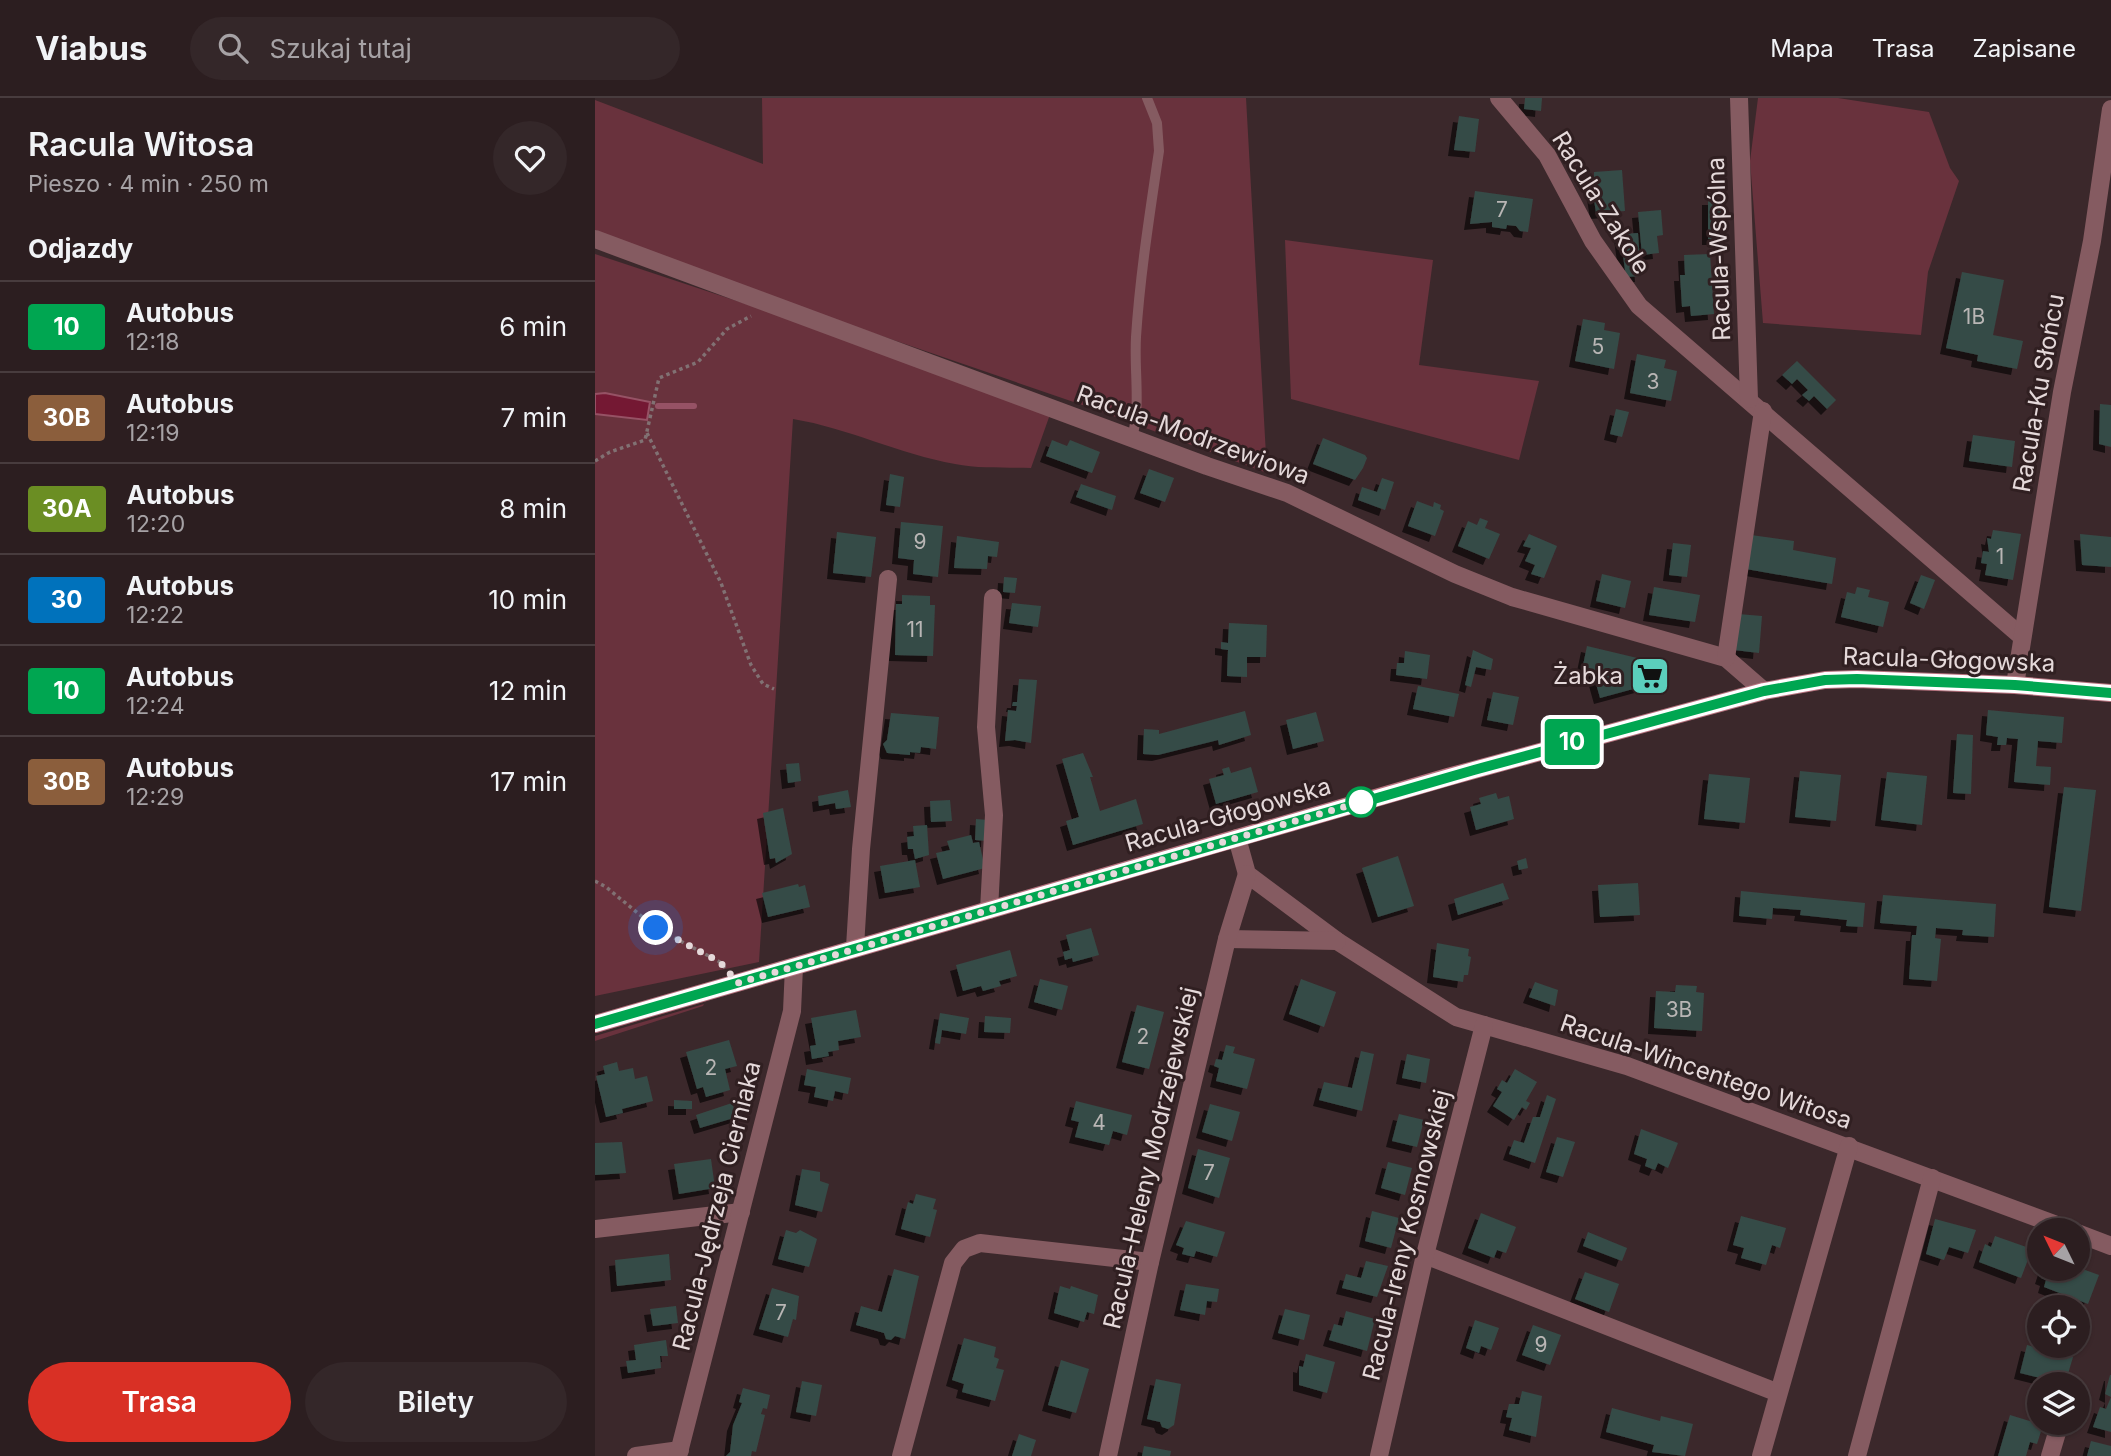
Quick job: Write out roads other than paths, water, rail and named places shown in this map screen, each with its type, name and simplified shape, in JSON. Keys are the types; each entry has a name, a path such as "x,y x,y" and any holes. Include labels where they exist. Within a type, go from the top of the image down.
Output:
{"street":[{"name":"Racula-Zakole","path":"1499,98 1547,155 1593,241 1639,306 2021,636"},
{"name":"Racula-Wspólna","path":"1738,98 1749,399"},
{"name":"Racula-Ku Słońcu","path":"2015,685 2062,392 2092,241 2111,109"},
{"name":"Racula-Modrzewiowa","path":"595,239 1287,493 1455,574 1512,597 1726,658 1764,691"},
{"path":"1726,658 1763,411"},
{"path":"855,947 860,849 888,579"},
{"path":"989,910 994,815 986,727 993,598"},
{"name":"Racula-Głogowska","path":"595,1024 1237,838 1764,691 1825,680 2015,685 2111,693"},
{"path":"1237,838 1247,874"},
{"name":"Racula-Heleny Modrzejewskiej","path":"1108,1456 1150,1262 1227,939 1247,874"},
{"name":"Racula-Wincentego Witosa","path":"1247,874 1337,941 1456,1017 1627,1066 2038,1218"},
{"path":"1227,939 1337,941"},
{"name":"Racula-Jędrzeja Cierniaka","path":"679,1453 792,1011 794,967"},
{"name":"Racula-Ireny Kosmowskiej","path":"1379,1456 1425,1255 1484,1025"},
{"path":"1761,1456 1776,1392 1849,1146"},
{"path":"1857,1456 1932,1178"},
{"path":"595,1229 741,1212"},
{"path":"2090,1238 2111,1246"},
{"path":"901,1456 954,1263 964,1249 980,1243 1150,1262"},
{"path":"1425,1255 1776,1392"},
{"path":"2050,1456 2056,1435"},
{"path":"636,1456 679,1453"}],"lane":[{"path":"1132,438 1139,413 1135,368 1136,336 1159,151 1157,123 1147,98"}],"waterway":[{"path":"658,406 694,406"}],"place":[{"name":"Żabka","path":"1650,676"}]}
